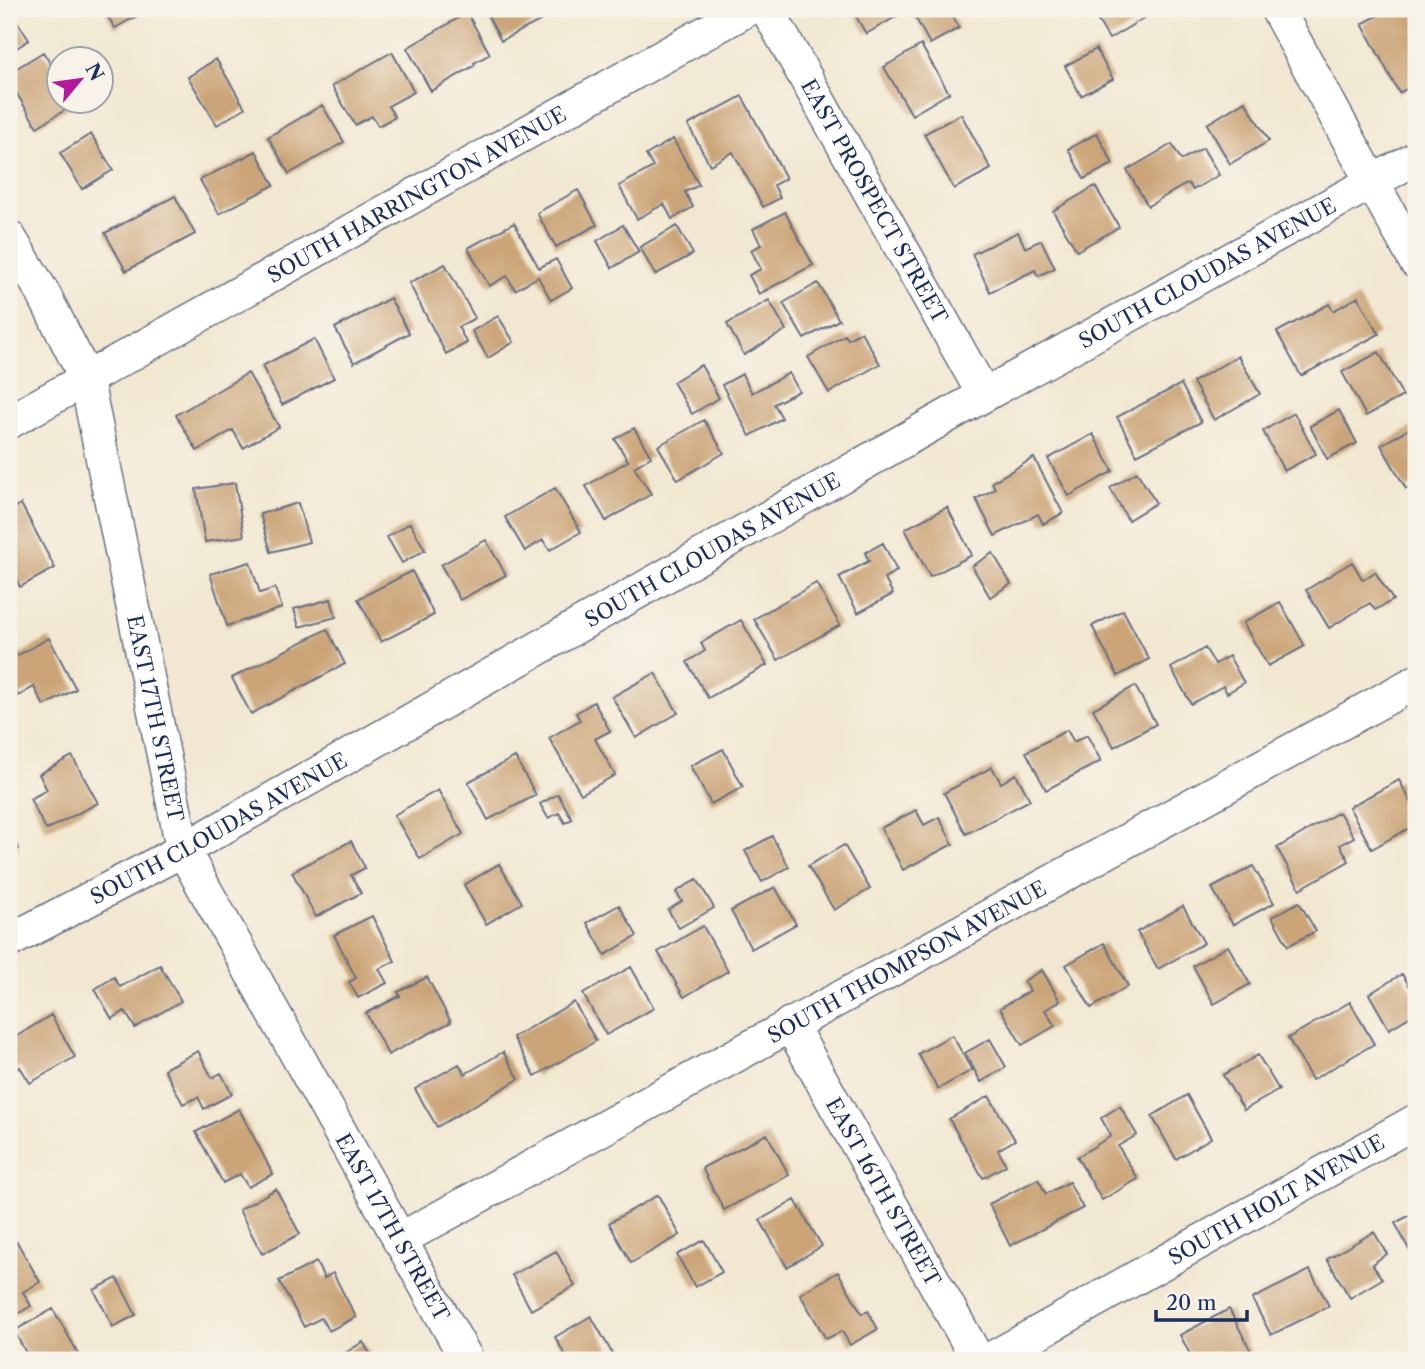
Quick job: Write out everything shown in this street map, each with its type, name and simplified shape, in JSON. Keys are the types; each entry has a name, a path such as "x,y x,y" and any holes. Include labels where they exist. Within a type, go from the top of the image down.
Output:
{"street":[{"name":"SOUTH HARRINGTON AVENUE","path":"9,422 748,9"},
{"name":"EAST PROSPECT STREET","path":"767,9 984,395"},
{"path":"1277,9 1416,261"},
{"name":"SOUTH CLOUDAS AVENUE","path":"9,941 183,850 984,395 1416,158"},
{"name":"EAST 17TH STREET","path":"9,237 43,293 86,378 183,850 467,1360"},
{"name":"SOUTH THOMPSON AVENUE","path":"399,1240 1416,682"},
{"name":"EAST 16TH STREET","path":"790,1024 978,1360"},
{"name":"SOUTH HOLT AVENUE","path":"989,1360 1416,1121"}],"building":[{"path":"9,9 29,40 9,53"},
{"path":"103,9 149,9 115,28"},
{"path":"484,9 563,9 501,41"},
{"path":"852,9 901,9 904,12 866,34"},
{"path":"929,9 949,9 959,28 930,44 915,17"},
{"path":"1091,9 1159,9 1109,39"},
{"path":"1390,9 1416,9 1416,84 1399,93 1362,24"},
{"path":"467,13 490,54 431,91 407,48"},
{"path":"921,45 949,93 912,115 884,67"},
{"path":"1096,49 1113,79 1081,96 1065,66"},
{"path":"43,52 46,57 46,116 55,116 37,127 9,81 9,73"},
{"path":"392,52 414,92 388,106 395,117 378,126 372,116 355,125 332,86"},
{"path":"216,59 245,108 217,125 188,77"},
{"path":"742,96 786,178 774,185 780,198 763,207 733,152 710,165 688,125"},
{"path":"1245,101 1269,141 1230,164 1207,124"},
{"path":"322,105 344,142 289,174 268,137"},
{"path":"961,114 991,169 954,189 924,134"},
{"path":"1097,133 1113,164 1084,179 1068,149"},
{"path":"91,134 113,170 82,189 60,153"},
{"path":"673,139 699,185 685,192 693,207 672,219 664,204 637,219 619,186 653,167 646,155"},
{"path":"1172,144 1181,160 1203,148 1219,175 1193,190 1188,183 1148,206 1127,170"},
{"path":"256,151 274,185 219,214 200,180"},
{"path":"1095,186 1119,227 1077,251 1053,211"},
{"path":"578,190 597,225 556,247 537,213"},
{"path":"175,196 195,234 126,271 105,233"},
{"path":"785,212 813,265 759,294 749,275 761,269 751,250 761,245 753,229"},
{"path":"514,223 539,268 556,259 572,288 551,300 538,277 515,290 507,276 489,286 468,248"},
{"path":"623,225 639,252 612,268 597,241"},
{"path":"677,226 693,254 655,275 640,247"},
{"path":"1018,232 1025,248 1041,240 1055,268 1038,276 1035,270 990,292 972,254"},
{"path":"445,264 475,318 458,327 467,343 446,354 409,283"},
{"path":"818,283 839,320 804,339 783,303"},
{"path":"1358,297 1379,334 1301,376 1277,332 1329,304 1333,311"},
{"path":"390,298 409,333 354,363 335,328"},
{"path":"769,300 786,330 744,355 727,324"},
{"path":"498,316 514,342 488,358 472,331"},
{"path":"861,332 880,364 829,393 808,357 845,335 848,339"},
{"path":"314,339 334,378 282,405 262,366"},
{"path":"1379,352 1403,396 1366,416 1342,372"},
{"path":"1238,356 1260,394 1214,420 1193,382"},
{"path":"701,365 719,398 692,414 673,382"},
{"path":"248,373 279,427 243,448 233,430 197,451 176,415"},
{"path":"789,373 799,391 774,404 782,418 750,436 722,385 742,374 752,393"},
{"path":"1181,384 1201,422 1137,455 1117,417"},
{"path":"1339,410 1357,443 1327,459 1310,426"},
{"path":"1294,413 1316,454 1284,471 1263,431"},
{"path":"704,420 724,453 678,480 658,446"},
{"path":"1416,425 1416,484 1406,489 1381,445"},
{"path":"634,428 651,457 634,467 651,494 606,521 586,486 628,461 615,439"},
{"path":"1093,434 1113,471 1069,496 1048,459"},
{"path":"1034,458 1063,513 1043,524 1038,514 995,536 976,499 995,489 992,482"},
{"path":"1137,472 1156,503 1128,520 1110,488"},
{"path":"235,483 244,536 205,542 196,489"},
{"path":"555,488 581,532 550,550 543,540 525,551 505,517"},
{"path":"298,503 309,542 271,552 260,514"},
{"path":"21,504 55,568 20,587 9,565 9,510"},
{"path":"947,507 972,555 930,577 905,529"},
{"path":"410,523 425,550 402,563 387,537"},
{"path":"486,540 506,575 460,600 441,565"},
{"path":"883,543 897,571 884,578 893,594 858,613 839,577 869,561 865,553"},
{"path":"993,553 1011,584 990,597 972,566"},
{"path":"250,562 260,593 275,588 282,608 227,626 210,574"},
{"path":"1352,562 1363,580 1375,572 1393,600 1375,610 1370,603 1329,628 1306,590"},
{"path":"412,571 434,615 381,642 358,599"},
{"path":"816,583 840,625 778,660 754,619"},
{"path":"331,599 336,617 299,627 294,609"},
{"path":"1280,602 1305,646 1268,666 1243,623"},
{"path":"1123,610 1149,659 1118,676 1092,626"},
{"path":"741,620 767,665 708,698 687,662 705,651 701,643"},
{"path":"327,629 345,664 251,714 232,678"},
{"path":"49,638 76,689 44,706 34,687 18,696 9,678 9,660"},
{"path":"1205,648 1215,664 1229,656 1244,683 1227,693 1223,686 1191,704 1171,668"},
{"path":"655,673 678,713 636,738 612,697"},
{"path":"1135,686 1156,724 1114,747 1093,709"},
{"path":"594,702 610,731 595,739 615,775 581,794 549,738 580,720 576,713"},
{"path":"1067,730 1074,742 1087,735 1101,761 1046,790 1026,752"},
{"path":"723,749 743,787 711,804 690,766"},
{"path":"72,756 98,803 46,830 30,799 47,790 39,774"},
{"path":"515,757 536,795 488,820 468,782"},
{"path":"992,767 1001,783 1016,774 1030,800 966,834 944,793"},
{"path":"1399,780 1416,811 1416,824 1372,849 1349,807"},
{"path":"438,790 463,834 420,859 394,815"},
{"path":"558,794 572,819 565,823 559,813 548,818 540,804"},
{"path":"916,810 924,825 939,817 953,844 903,870 881,828"},
{"path":"1339,812 1354,837 1340,845 1349,861 1300,889 1277,848"},
{"path":"9,830 19,849 9,855"},
{"path":"772,836 789,867 762,882 745,851"},
{"path":"351,841 365,868 351,875 361,893 316,917 292,872"},
{"path":"844,845 870,889 834,910 808,866"},
{"path":"499,864 522,903 486,924 464,885"},
{"path":"1253,866 1274,903 1233,925 1212,888"},
{"path":"697,879 714,908 679,928 668,910 682,901 676,892"},
{"path":"775,887 796,924 751,949 731,911"},
{"path":"1299,902 1316,931 1288,946 1272,917"},
{"path":"619,905 637,936 605,955 587,923"},
{"path":"1183,906 1204,943 1158,969 1137,932"},
{"path":"372,916 395,961 379,969 387,983 358,998 349,982 356,978 334,935"},
{"path":"703,926 728,971 684,997 658,952"},
{"path":"1104,943 1128,986 1091,1008 1066,965"},
{"path":"1228,946 1250,984 1214,1004 1193,966"},
{"path":"160,965 181,1001 135,1028 125,1011 112,1019 95,989 114,977 120,987"},
{"path":"631,967 654,1008 606,1035 583,994"},
{"path":"1042,970 1060,1001 1045,1010 1055,1026 1022,1045 1000,1008 1030,991 1024,981"},
{"path":"1402,974 1412,990 1416,987 1416,1013 1389,1029 1369,994"},
{"path":"427,977 451,1022 388,1055 366,1013 400,996 398,992"},
{"path":"574,1002 596,1041 535,1076 513,1037"},
{"path":"1350,1002 1374,1044 1312,1080 1288,1038"},
{"path":"51,1015 75,1057 30,1083 20,1067 12,1072 9,1065 9,1041"},
{"path":"952,1035 972,1070 938,1089 918,1054"},
{"path":"990,1039 1006,1067 981,1082 965,1053"},
{"path":"198,1051 212,1078 221,1073 232,1094 204,1109 198,1097 183,1104 164,1069"},
{"path":"503,1052 519,1079 437,1127 415,1089 459,1064 465,1074"},
{"path":"1258,1055 1279,1090 1244,1110 1223,1075"},
{"path":"1187,1095 1211,1138 1176,1159 1152,1116"},
{"path":"989,1096 1015,1140 998,1150 1006,1165 983,1178 949,1119"},
{"path":"1120,1106 1137,1135 1118,1146 1138,1179 1102,1200 1077,1157 1111,1136 1101,1118"},
{"path":"239,1109 273,1174 248,1187 240,1174 223,1183 196,1132"},
{"path":"767,1134 789,1175 724,1210 702,1168"},
{"path":"1038,1179 1046,1194 1069,1182 1083,1208 1010,1246 989,1204"},
{"path":"276,1189 300,1234 262,1254 239,1210"},
{"path":"658,1195 680,1235 631,1263 609,1223"},
{"path":"795,1200 822,1246 787,1267 760,1220"},
{"path":"1416,1212 1416,1255 1413,1257 1395,1223"},
{"path":"1374,1232 1387,1254 1372,1264 1382,1279 1350,1298 1327,1259"},
{"path":"704,1240 722,1272 695,1287 677,1255"},
{"path":"17,1242 40,1282 23,1292 31,1306 9,1319 9,1247"},
{"path":"556,1251 575,1286 531,1310 512,1275"},
{"path":"316,1262 324,1278 333,1273 356,1317 329,1331 321,1318 304,1327 279,1281"},
{"path":"1310,1270 1329,1306 1271,1335 1252,1299"},
{"path":"838,1272 862,1314 868,1311 878,1329 850,1345 842,1331 826,1339 800,1294"},
{"path":"117,1278 136,1315 113,1327 94,1290"},
{"path":"53,1309 81,1358 30,1360 14,1331"},
{"path":"1229,1309 1251,1351 1233,1360 1193,1360 1180,1335"},
{"path":"591,1316 616,1360 568,1360 555,1337"},
{"path":"363,1342 374,1360 334,1360"}]}
